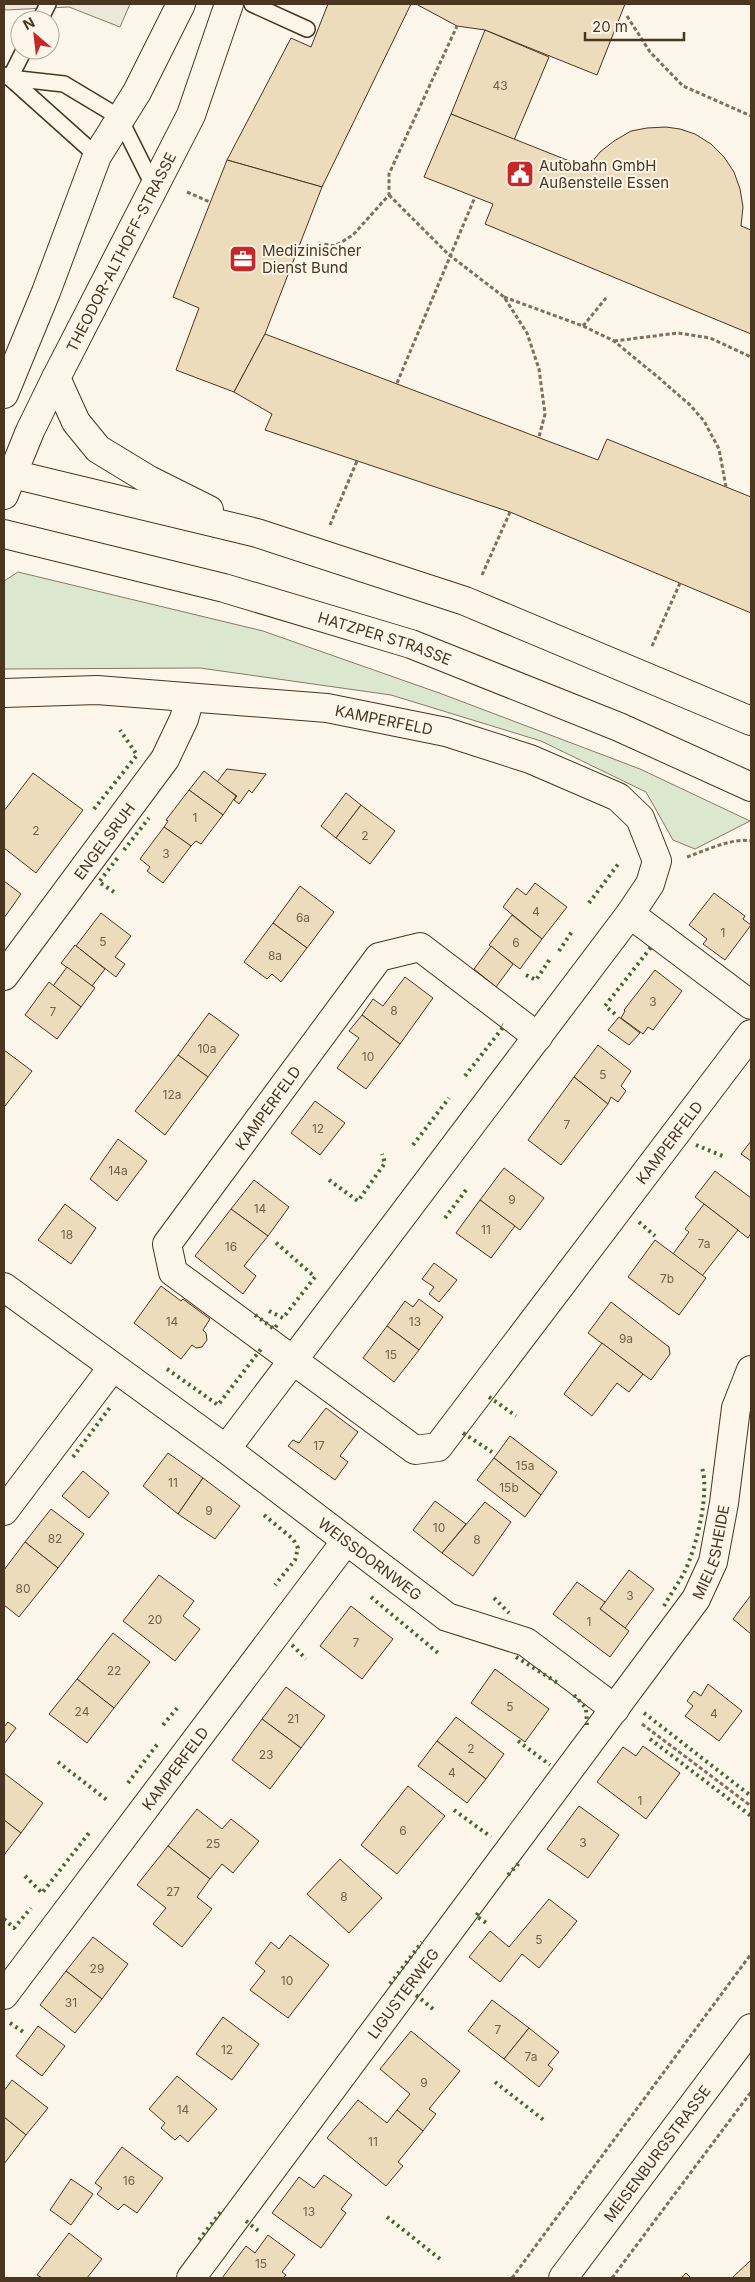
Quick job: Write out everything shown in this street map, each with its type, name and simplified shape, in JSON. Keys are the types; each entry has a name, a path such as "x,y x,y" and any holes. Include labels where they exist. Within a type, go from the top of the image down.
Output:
{"street":[{"path":"4,394 46,292 97,156 119,117 137,92 181,4"},
{"name":"THEODOR-ALTHOFF-STRASSE","path":"7,480 153,185 191,114 229,4"},
{"path":"4,349 46,292"},
{"path":"56,378 76,422 98,449 149,480 257,533"},
{"path":"7,480 257,533 470,602 751,721"},
{"name":"HATZPER STRASSE","path":"4,534 224,588 411,644 619,727 751,787"},
{"name":"KAMPERFELD","path":"4,693 97,690 327,708 446,732 530,759 618,797 640,818 657,861 650,884 630,914 226,1449"},
{"name":"ENGELSRUH","path":"4,976 165,759 184,719 190,698"},
{"path":"630,914 751,1005"},
{"name":"KAMPERFELD","path":"538,1037 420,947 379,957 167,1244 173,1272 415,1450 438,1447 751,1034"},
{"name":"WEISSDORNWEG","path":"4,1287 112,1368 226,1449 447,1617 526,1642 615,1709"},
{"path":"4,1511 112,1368"},
{"name":"MIELESHEIDE","path":"615,1709 696,1599 713,1562 724,1502 736,1408 751,1370"},
{"name":"KAMPERFELD","path":"4,1995 346,1541"},
{"name":"LIGUSTERWEG","path":"190,2278 615,1709"},
{"name":"MEISENBURGSTRASSE","path":"563,2278 751,2028"}],"lane":[{"path":"252,4 307,29"},
{"path":"7,77 18,60"},
{"path":"7,77 64,84 119,117 153,185"},
{"path":"7,77 97,156"}],"path":[{"path":"627,16 650,52 683,86 751,116"},
{"path":"318,243 335,246 352,235 389,195 389,174 457,26"},
{"path":"389,195 450,256 504,297 583,326 614,341 690,405 704,421 719,449 726,487"},
{"path":"397,383 475,197"},
{"path":"504,297 527,333 539,370 545,414 538,437"},
{"path":"583,326 606,298"},
{"path":"614,341 678,333 710,338 751,357"},
{"path":"318,553 357,461"},
{"path":"470,602 510,512"},
{"path":"640,674 680,583"},
{"path":"683,859 712,848 745,840 751,842"},
{"path":"615,1709 637,1721 751,1806"},
{"path":"512,2278 751,1954"},
{"path":"612,2278 751,2092"}],"green space":[{"path":"18,572 263,631 442,694 640,769 750,821 695,849 673,840 646,792 541,741 391,695 200,668 4,669 4,581"}],"shaded area":[{"path":"4,4 130,4 120,27 69,7 6,10 4,9"}],"building":[{"path":"328,4 411,4 322,187 227,160 291,38 311,47"},
{"path":"416,4 625,4 597,75 485,30 457,26"},
{"path":"485,30 549,57 514,140 451,114"},
{"path":"451,114 587,168 600,152 631,131 666,127 680,129 695,134 711,144 724,157 734,172 740,189 743,207 741,226 751,230 751,334 485,224 493,204 424,177"},
{"path":"227,160 322,187 265,334 234,392 176,370 199,308 173,297"},
{"path":"265,334 598,460 607,439 751,497 751,613 510,512 265,430 272,414 234,392"},
{"path":"227,769 266,774 252,793 249,790 239,804 234,800 237,796 217,782"},
{"path":"204,771 236,796 223,815 189,790"},
{"path":"33,773 83,810 36,873 4,848 4,811"},
{"path":"189,790 223,815 201,844 196,841 191,846 164,827 168,821 166,820"},
{"path":"346,793 361,805 336,838 321,826"},
{"path":"361,805 395,831 370,864 336,838"},
{"path":"164,827 191,846 163,883 147,871 150,867 140,859"},
{"path":"4,881 21,894 4,918"},
{"path":"535,883 567,907 542,939 503,907 517,888 526,895"},
{"path":"300,886 334,912 307,948 273,923"},
{"path":"714,893 745,916 743,919 751,925 725,960 703,944 707,939 689,925"},
{"path":"101,913 131,936 115,957 125,964 116,977 76,946"},
{"path":"512,915 542,939 520,969 489,945"},
{"path":"273,923 307,948 281,982 272,974 267,979 244,962"},
{"path":"75,945 105,969 92,986 61,963"},
{"path":"491,946 513,964 496,987 474,969"},
{"path":"67,967 95,988 81,1007 53,986"},
{"path":"655,970 682,991 653,1030 648,1027 643,1034 621,1018 624,1010"},
{"path":"405,977 433,998 400,1044 362,1015 373,999 383,1006"},
{"path":"49,982 81,1007 57,1039 25,1015"},
{"path":"209,1013 239,1035 208,1077 178,1055"},
{"path":"362,1015 400,1044 366,1089 337,1068 359,1038 349,1031"},
{"path":"619,1017 640,1033 629,1045 608,1030"},
{"path":"598,1045 631,1071 621,1086 626,1091 618,1102 611,1097 608,1104 574,1077"},
{"path":"4,1050 32,1071 5,1106 4,1106"},
{"path":"178,1055 208,1077 165,1135 135,1111"},
{"path":"574,1077 608,1104 561,1165 528,1140"},
{"path":"315,1101 345,1123 320,1155 291,1133"},
{"path":"118,1139 147,1161 117,1201 90,1179"},
{"path":"751,1141 751,1161 741,1154"},
{"path":"504,1168 544,1198 520,1230 480,1200"},
{"path":"715,1171 751,1198 751,1233 748,1238 695,1197"},
{"path":"254,1180 289,1207 268,1236 231,1209"},
{"path":"480,1200 515,1226 491,1258 456,1233"},
{"path":"65,1204 96,1228 71,1264 38,1240"},
{"path":"704,1204 738,1230 702,1276 673,1254 689,1232 685,1229"},
{"path":"231,1209 268,1236 244,1266 256,1276 243,1294 195,1256"},
{"path":"655,1240 706,1278 679,1315 628,1277"},
{"path":"434,1263 457,1280 439,1302 429,1294 434,1287 422,1279"},
{"path":"161,1286 181,1301 183,1299 210,1319 203,1330 206,1333 207,1340 202,1347 196,1348 192,1345 181,1359 134,1323"},
{"path":"419,1299 443,1317 419,1350 387,1326 405,1301 413,1307"},
{"path":"611,1302 669,1347 670,1354 651,1380 588,1333"},
{"path":"387,1326 419,1350 394,1382 363,1358"},
{"path":"602,1343 643,1374 629,1392 617,1383 592,1416 564,1394"},
{"path":"326,1408 358,1432 340,1456 348,1462 335,1480 288,1446 293,1440 299,1443"},
{"path":"510,1436 557,1472 541,1495 494,1458"},
{"path":"168,1453 203,1478 178,1514 143,1486"},
{"path":"494,1458 541,1495 525,1517 477,1480"},
{"path":"83,1471 109,1493 89,1518 62,1496"},
{"path":"203,1478 240,1506 215,1539 178,1514"},
{"path":"435,1501 466,1524 442,1553 413,1530"},
{"path":"485,1502 511,1522 473,1576 442,1553"},
{"path":"51,1509 84,1534 58,1568 25,1542"},
{"path":"25,1542 58,1568 19,1617 4,1605 4,1570"},
{"path":"629,1570 654,1589 625,1628 600,1609"},
{"path":"159,1575 194,1601 183,1616 200,1629 175,1661 123,1621"},
{"path":"577,1582 605,1602 600,1609 629,1631 610,1657 553,1614"},
{"path":"751,1595 751,1634 733,1619"},
{"path":"351,1606 393,1639 362,1679 320,1646"},
{"path":"113,1633 150,1662 114,1708 77,1679"},
{"path":"495,1669 549,1709 525,1742 471,1703"},
{"path":"77,1679 114,1708 87,1743 49,1714"},
{"path":"708,1684 742,1711 719,1741 685,1716 693,1706 687,1701 694,1691 701,1696"},
{"path":"286,1687 325,1716 301,1748 262,1719"},
{"path":"456,1717 504,1754 486,1779 437,1741"},
{"path":"262,1719 301,1748 270,1789 232,1760"},
{"path":"8,1722 16,1728 4,1744 4,1727"},
{"path":"437,1741 486,1779 467,1803 418,1766"},
{"path":"643,1746 680,1773 646,1819 597,1782 623,1747 636,1756"},
{"path":"4,1773 43,1803 21,1833 4,1820"},
{"path":"408,1786 445,1816 397,1874 361,1845"},
{"path":"579,1806 619,1835 588,1878 547,1849"},
{"path":"197,1809 222,1829 231,1819 259,1841 233,1873 222,1864 210,1879 168,1846"},
{"path":"4,1820 21,1833 4,1855"},
{"path":"168,1846 210,1879 197,1897 212,1909 182,1947 153,1924 166,1908 137,1885"},
{"path":"340,1859 382,1898 349,1933 307,1894"},
{"path":"549,1899 577,1921 539,1968 522,1954 500,1982 469,1957 490,1931 509,1947"},
{"path":"290,1935 329,1965 288,2018 250,1990 265,1971 255,1963 271,1942 279,1949"},
{"path":"93,1937 128,1964 102,1999 66,1971"},
{"path":"66,1971 102,1999 75,2033 40,2005"},
{"path":"492,2000 529,2028 504,2059 468,2031"},
{"path":"223,2017 259,2044 232,2080 196,2054"},
{"path":"38,2026 65,2046 42,2076 16,2056"},
{"path":"529,2028 559,2052 548,2065 553,2069 539,2087 504,2059"},
{"path":"411,2031 460,2071 429,2109 436,2114 423,2131 397,2110 410,2094 380,2069"},
{"path":"177,2076 217,2109 188,2142 180,2135 175,2140 161,2128 165,2123 149,2109"},
{"path":"12,2080 48,2108 26,2135 4,2117 4,2091"},
{"path":"358,2100 387,2123 397,2110 423,2131 398,2162 403,2166 386,2186 327,2138"},
{"path":"4,2117 26,2135 4,2164"},
{"path":"122,2147 163,2178 137,2213 124,2204 118,2210 97,2194 102,2188 95,2183"},
{"path":"324,2175 352,2195 341,2209 346,2213 321,2248 272,2213 299,2177 314,2188"},
{"path":"71,2179 93,2194 71,2225 50,2210"},
{"path":"69,2233 102,2259 87,2278 42,2278 37,2275"},
{"path":"268,2235 295,2255 282,2272 286,2275 283,2278 222,2278 246,2246 255,2253"},
{"path":"751,2260 751,2278 732,2278"},
{"path":"686,2273 691,2278 681,2278"}],"hedge":[{"path":"94,809 137,755 120,730"},
{"path":"124,850 149,818"},
{"path":"114,892 99,882 119,856"},
{"path":"589,903 619,863"},
{"path":"559,951 573,930"},
{"path":"615,1014 605,1006 652,946"},
{"path":"526,975 536,980 550,959"},
{"path":"465,1076 504,1026 502,1025"},
{"path":"413,1145 449,1098"},
{"path":"696,1145 725,1157"},
{"path":"329,1180 358,1201 385,1163 382,1154"},
{"path":"445,1218 466,1190"},
{"path":"639,1222 655,1236"},
{"path":"269,1311 283,1318 315,1277 274,1241"},
{"path":"255,1315 274,1329 277,1325"},
{"path":"167,1369 218,1405 261,1349"},
{"path":"489,1397 516,1416"},
{"path":"73,1457 111,1406"},
{"path":"463,1433 492,1452"},
{"path":"664,1606 689,1563 697,1536 703,1506 704,1479 702,1468"},
{"path":"264,1515 293,1539 298,1548 295,1560 275,1585"},
{"path":"371,1597 438,1653"},
{"path":"494,1598 509,1613"},
{"path":"292,1645 306,1659"},
{"path":"516,1657 558,1683"},
{"path":"574,1695 586,1708 587,1725"},
{"path":"163,1725 179,1706"},
{"path":"644,1713 751,1796"},
{"path":"650,1739 751,1816"},
{"path":"518,1741 550,1765"},
{"path":"128,1783 159,1742"},
{"path":"58,1762 107,1800"},
{"path":"454,1810 491,1837"},
{"path":"25,1876 42,1893 89,1833"},
{"path":"508,1875 520,1862"},
{"path":"4,1919 14,1928 31,1908"},
{"path":"478,1913 476,1916 488,1924"},
{"path":"390,1984 422,1942"},
{"path":"416,1995 433,2009"},
{"path":"10,2023 25,2033"},
{"path":"495,2082 545,2121"},
{"path":"199,2240 223,2209"},
{"path":"387,2217 440,2259"},
{"path":"246,2221 261,2233"}],"place":[{"name":"Autobahn GmbH Außenstelle Essen","path":"520,174"},
{"name":"Medizinischer Dienst Bund","path":"243,259"}]}
